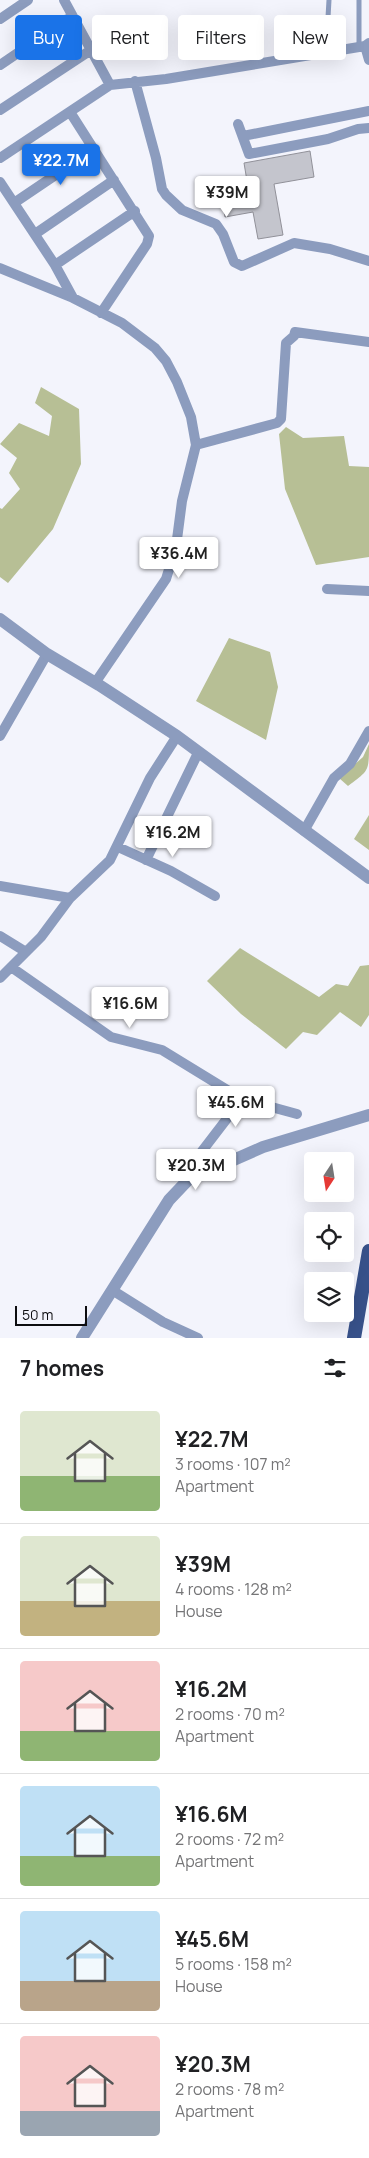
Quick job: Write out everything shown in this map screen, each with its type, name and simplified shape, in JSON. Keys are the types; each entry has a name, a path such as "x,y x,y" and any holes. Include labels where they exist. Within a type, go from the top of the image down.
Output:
{"main road":[{"path":"354,1338 369,1251"}],"street":[{"path":"0,19 28,0"},
{"path":"64,0 72,15"},
{"path":"82,34 110,84"},
{"path":"346,48 364,45 369,60"},
{"path":"0,110 91,50"},
{"path":"0,65 15,55"},
{"path":"0,158 110,84 166,79 279,60"},
{"path":"135,81 156,158 162,189 182,210 216,224 223,234 234,262 242,266 294,243 330,249 369,261"},
{"path":"242,136 369,111"},
{"path":"70,112 135,211 149,236 146,244 101,313"},
{"path":"238,124 249,154 328,139 358,129 369,128"},
{"path":"14,203 94,149"},
{"path":"34,234 114,180"},
{"path":"0,182 55,265 73,298"},
{"path":"55,265 135,211"},
{"path":"0,268 73,298 122,323 155,348 166,361 191,417 196,445 182,501 176,547 166,578 95,683"},
{"path":"196,445 277,423 281,419 286,343 294,336 295,332 369,342"},
{"path":"327,589 369,591"},
{"path":"0,619 47,654 177,736 369,878"},
{"path":"0,736 47,654"},
{"path":"304,831 334,778 350,764 369,731"},
{"path":"0,978 41,937 70,898 110,860 118,847 138,800 177,736"},
{"path":"146,860 198,753"},
{"path":"118,847 171,871 215,896"},
{"path":"0,886 70,898"},
{"path":"0,936 26,952"},
{"path":"11,967 111,1037 162,1050 242,1099 297,1114"},
{"path":"188,1180 196,1159 242,1099"},
{"path":"82,1338 169,1200 188,1180 202,1172 263,1147 369,1115"},
{"path":"112,1290 163,1322 198,1338"}],"lane":[{"path":"328,15 329,0"},
{"path":"359,0 364,45"}],"green space":[{"path":"41,387 79,409 81,464 53,529 8,583 0,577 0,508 2,509 20,489 9,473 17,458 0,444 19,423 49,436 52,416 35,403"},
{"path":"286,427 303,438 344,436 349,466 369,467 369,557 316,565 285,489 279,434"},
{"path":"229,638 270,652 278,687 266,740 196,701"},
{"path":"369,744 369,760 366,770 348,786 339,778 363,757"},
{"path":"369,815 369,850 354,839"},
{"path":"240,948 319,997 336,984 348,986 360,966 369,965 369,1015 361,1027 340,1012 317,1035 303,1032 286,1049 241,1014 207,981"}],"building":[{"path":"310,151 314,177 274,184 283,235 258,239 253,212 225,217 221,192 248,187 244,163"}]}
